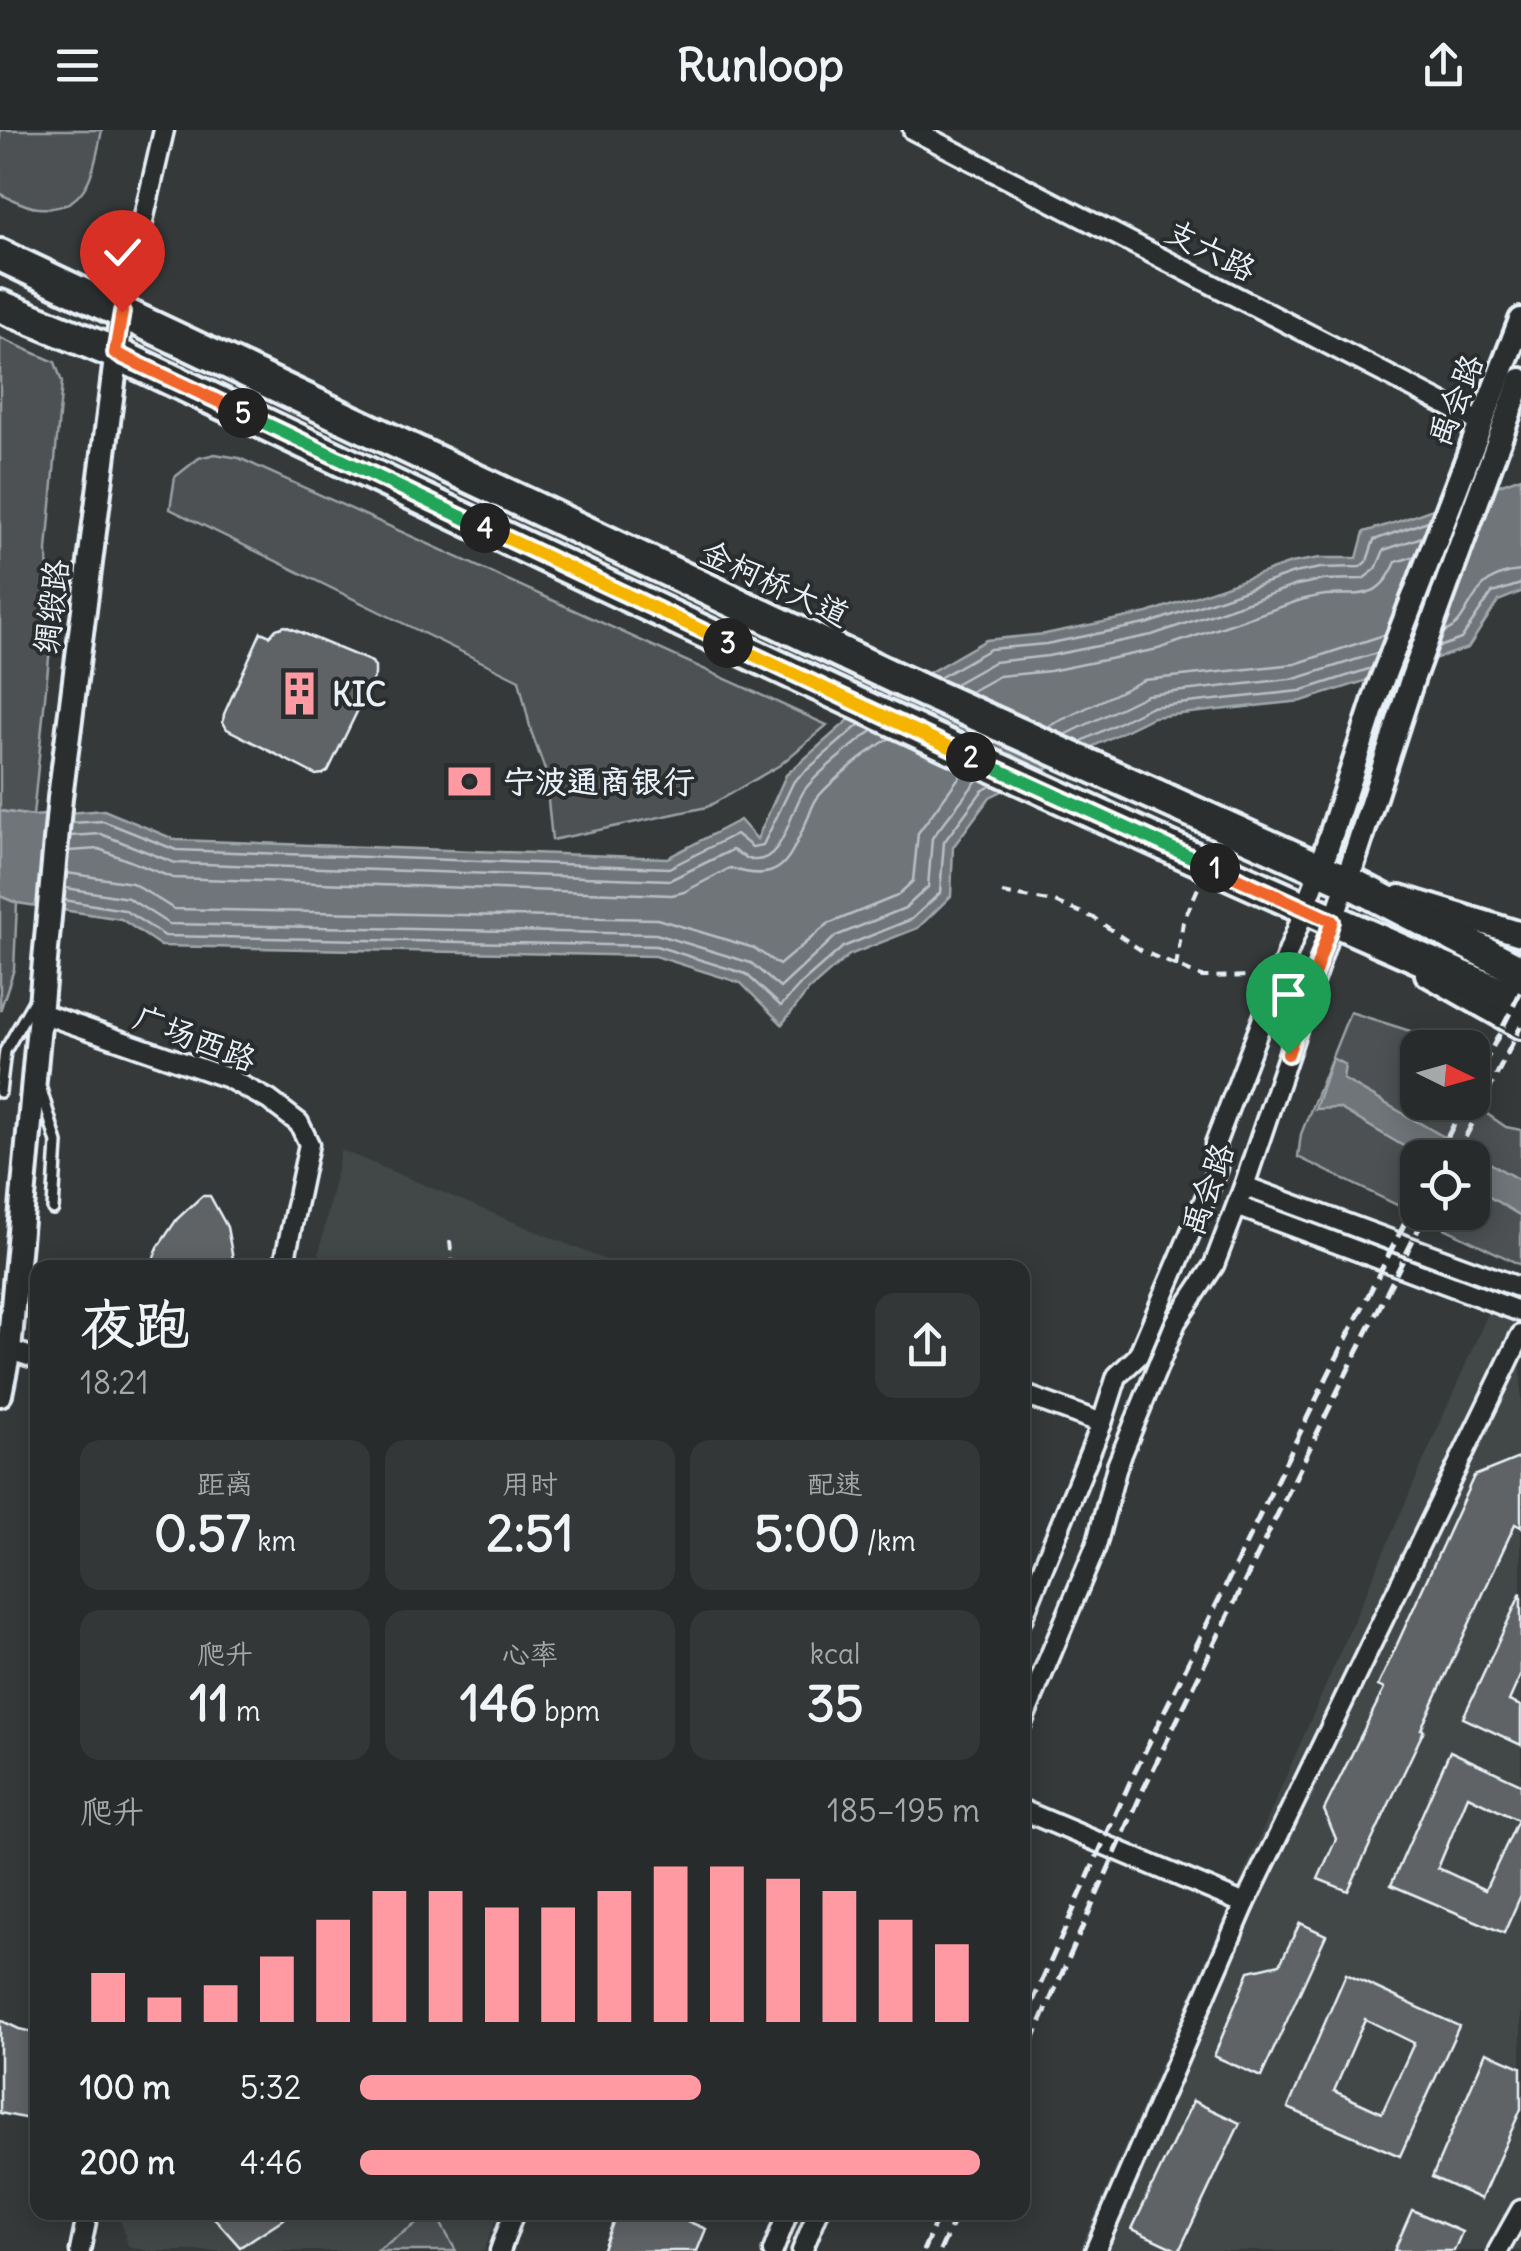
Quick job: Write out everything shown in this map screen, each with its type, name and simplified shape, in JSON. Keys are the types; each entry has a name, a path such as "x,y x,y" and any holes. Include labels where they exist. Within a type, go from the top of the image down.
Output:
{"main road":[{"name":"金柯桥大道","path":"8,258 895,678 1334,875 1521,971"},
{"path":"4,307 115,353 1086,810 1521,1002"}],"street":[{"name":"绸缎路","path":"0,1394 60,798 115,353 164,130"},
{"name":"支六路","path":"914,130 1481,424"},
{"name":"禹会路","path":"1030,1599 1117,1376 1138,1356 1218,1168 1215,1144 1280,974 1319,915 1334,875 1378,690 1521,320"},
{"name":"禹会路","path":"1030,1703 1096,1546 1118,1466 1176,1322 1214,1265 1237,1206 1319,915 1413,677 1521,380"},
{"path":"1334,875 1521,934"},
{"path":"1319,915 1521,1027"},
{"name":"广场西路","path":"41,1013 228,1078 269,1100 299,1123 310,1144 285,1260"},
{"path":"1244,1186 1521,1288"},
{"path":"1237,1206 1521,1312"},
{"path":"1095,2251 1245,1904 1521,1335"},
{"path":"5,1348 30,1357"},
{"path":"1030,1397 1102,1422"},
{"path":"1030,1813 1245,1904"},
{"path":"1498,2251 1521,2210"},
{"path":"80,2251 86,2220"},
{"path":"500,2251 511,2220"},
{"path":"773,2251 785,2220"},
{"path":"802,2251 815,2220"}],"lane":[{"path":"0,1092 5,1052 44,984"},
{"path":"35,1070 57,1143 53,1209"}],"path":[{"path":"1176,967 1183,922 1208,865"},
{"path":"1002,894 1056,902 1094,918 1142,951 1202,976 1280,974"},
{"path":"450,1241 452,1260"}],"shaded area":[{"path":"0,130 102,130 92,173 79,196 55,208 38,208 0,194"},
{"path":"0,338 55,362 62,382 47,550 50,648 33,816 0,811"},
{"path":"215,454 239,458 827,725 780,765 707,807 552,840 545,770 519,680 170,509 175,477 199,458"},
{"path":"0,896 17,903 14,969 0,1011"},
{"path":"1350,1012 1407,1030 1400,1030 1400,1120 1490,1120 1490,1116 1506,1127 1521,1130 1521,1265 1449,1230 1490,1230 1490,1140 1400,1140 1400,1206 1298,1157 1301,1134"},
{"path":"341,1150 605,1260 317,1260"},
{"path":"1505,1274 1521,1282 1521,2251 1079,2251"},
{"path":"120,2220 496,2220 484,2251 147,2251 128,2246"},
{"path":"422,2220 439,2220 456,2251 376,2251"}],"water":[{"path":"1521,477 1521,592 1498,601 1468,648 1302,701 1153,717 990,797 953,847 951,896 918,928 849,955 809,990 782,1024 741,983 655,956 161,946 121,919 17,903 0,896 0,811 33,816 104,810 176,840 667,858 740,820 757,839 786,775 852,717 986,640 1045,634 1148,613 1291,563 1357,558 1364,532"},
{"path":"1332,1058 1345,1065 1343,1079 1400,1112 1400,1120 1415,1120 1449,1140 1400,1140 1400,1144 1339,1108 1315,1109"},
{"path":"1490,1163 1521,1181 1521,1216 1490,1197"}],"building":[{"name":"KIC","path":"285,626 372,662 375,667 375,675 328,771 323,774 316,775 227,729 223,722 261,632 270,636"},
{"path":"202,1196 210,1196 227,1227 233,1260 153,1260 177,1219"},
{"path":"1521,1457 1521,1527 1515,1524 1348,1891 1318,1879 1336,1839 1324,1810 1384,1689 1378,1686 1474,1476"},
{"path":"1521,1593 1521,1674 1509,1701 1521,1706 1521,1745 1463,1718"},
{"path":"1450,1751 1521,1784 1521,1895 1504,1933 1391,1885","holes":["1468,1796 1518,1820 1485,1890 1438,1868"]},
{"path":"1300,1923 1326,1935 1261,2077 1214,2056 1249,1971 1280,1964"},
{"path":"1346,1974 1459,2026 1400,2156 1288,2108","holes":["1365,2019 1414,2043 1382,2113 1334,2091"]},
{"path":"0,2020 30,2031 30,2119 0,2113"},
{"path":"1486,2052 1521,2067 1521,2109 1481,2199 1432,2177"},
{"path":"1193,2101 1240,2123 1179,2251 1132,2229"},
{"path":"1412,2210 1462,2232 1454,2251 1394,2251"},
{"path":"216,2220 282,2220 240,2247"},
{"path":"614,2220 685,2220 706,2229 697,2251 602,2251"}],"railway":[{"path":"1490,1052 1521,991"},
{"path":"1464,1140 1521,1026"},
{"path":"1446,1140 1456,1120"},
{"path":"1030,2008 1130,1782 1401,1230"},
{"path":"1030,2046 1144,1788 1418,1230"},
{"path":"923,2251 937,2220"},
{"path":"940,2251 954,2220"}],"place":[{"name":"KIC","path":"299,694"},
{"name":"宁波通商银行","path":"470,781"}],"route":[{"path":"122,312 115,353 854,702 1332,921 1288,1054"}]}
